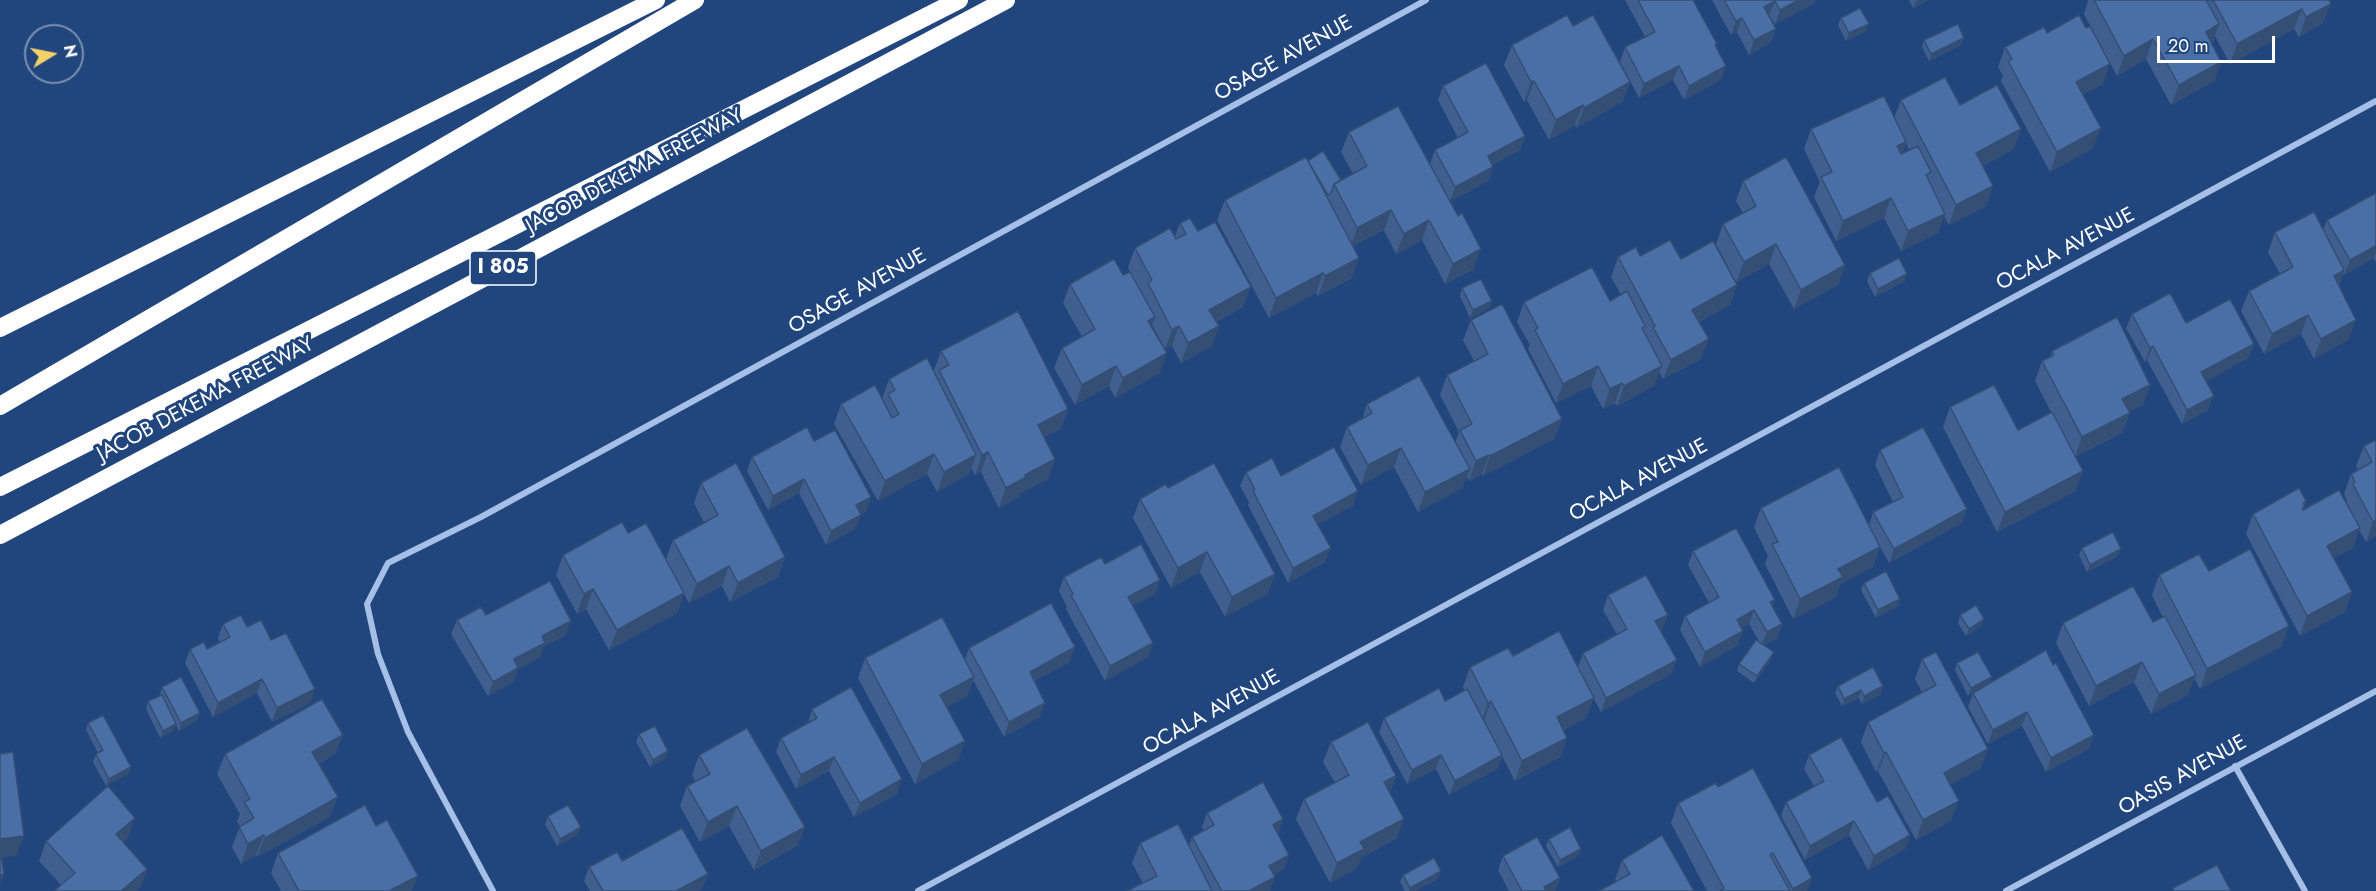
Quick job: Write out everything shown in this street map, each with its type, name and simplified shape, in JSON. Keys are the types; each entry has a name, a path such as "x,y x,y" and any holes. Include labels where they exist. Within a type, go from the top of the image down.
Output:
{"highway":[{"path":"0,328 656,0"},
{"path":"0,406 695,0"},
{"path":"0,487 959,0"},
{"name":"JACOB DEKEMA FREEWAY","path":"0,535 1006,0"}],"street":[{"name":"OSAGE AVENUE","path":"493,891 408,732 378,654 367,604 388,563 481,517 1426,0"},
{"name":"OCALA AVENUE","path":"918,891 2376,101"},
{"name":"OASIS AVENUE","path":"2006,891 2376,691"},
{"path":"2235,766 2305,891"}],"building":[{"path":"1638,0 1693,0 1726,66 1689,86 1679,66 1644,84 1625,47 1655,32"},
{"path":"1724,0 1799,0 1780,10 1775,1 1764,7 1776,29 1754,40 1742,18 1736,21"},
{"path":"2094,0 2206,0 2219,24 2206,32 2221,62 2179,85 2153,39 2124,56"},
{"path":"2213,0 2329,0 2331,4 2306,17 2302,9 2237,44"},
{"path":"1860,8 1869,24 1849,33 1841,18"},
{"path":"1567,15 1573,26 1593,15 1630,82 1584,108 1583,105 1556,120 1534,81 1531,82 1512,45"},
{"path":"2079,15 2086,28 2090,26 2110,64 2076,82 2101,128 2057,152 2008,61 2012,59 2005,47 2044,27 2047,33"},
{"path":"1958,24 1964,38 1931,54 1924,40"},
{"path":"1486,63 1525,136 1488,156 1493,167 1455,187 1435,150 1468,132 1443,86"},
{"path":"1945,77 1960,105 1997,85 2021,129 1976,153 1993,186 1956,205 1901,100"},
{"path":"1884,96 1906,142 1897,146 1901,154 1918,146 1931,172 1926,175 1945,214 1908,231 1891,198 1843,221 1821,177 1832,172 1811,129"},
{"path":"1398,106 1458,216 1462,213 1481,249 1453,264 1429,220 1404,234 1391,210 1357,228 1334,184 1367,166 1349,132"},
{"path":"1323,151 1341,180 1334,184 1328,195 1308,161"},
{"path":"1306,157 1359,258 1325,276 1323,273 1276,298 1225,200"},
{"path":"1786,157 1845,265 1801,290 1776,244 1744,262 1723,224 1756,206 1743,181"},
{"path":"2376,193 2376,246 2350,260 2327,220"},
{"path":"2314,212 2344,270 2334,276 2356,320 2321,339 2308,315 2272,334 2249,291 2293,267 2275,232"},
{"path":"1190,218 1198,231 1215,222 1251,287 1209,310 1219,326 1188,343 1179,326 1172,330 1148,283 1152,280 1135,248 1170,228 1176,239 1186,234 1180,223"},
{"path":"1670,240 1681,259 1713,241 1737,285 1692,310 1709,339 1671,360 1618,257 1636,247 1640,256"},
{"path":"1899,258 1907,274 1878,289 1870,273"},
{"path":"1114,259 1123,275 1130,272 1155,317 1148,321 1167,353 1123,378 1116,366 1082,385 1062,348 1095,329 1070,284"},
{"path":"1592,267 1610,301 1627,291 1645,326 1642,328 1662,366 1624,386 1622,383 1610,389 1598,366 1563,384 1535,330 1538,328 1524,302"},
{"path":"1481,279 1492,301 1473,310 1462,288"},
{"path":"2170,293 2186,323 2230,299 2254,344 2201,372 2214,396 2187,410 2153,346 2150,348 2132,314"},
{"path":"1502,304 1562,419 1476,461 1460,430 1472,424 1447,375 1488,354 1471,320"},
{"path":"1018,311 1068,409 1038,425 1055,459 1006,488 988,452 982,455 939,370 949,365 941,351"},
{"path":"2117,317 2150,385 2122,399 2130,413 2082,437 2042,361 2054,355 2052,351"},
{"path":"927,358 976,455 944,472 934,454 885,481 841,404 875,385 892,418 899,414 888,394 895,390 889,379"},
{"path":"1419,376 1470,469 1425,492 1401,448 1368,465 1347,427 1372,413 1367,404"},
{"path":"1994,385 2018,430 2052,412 2083,471 2005,512 1950,407"},
{"path":"807,427 814,441 835,430 871,497 856,505 861,515 831,531 804,479 773,496 752,457"},
{"path":"1923,427 1967,509 1894,549 1873,512 1903,497 1880,450"},
{"path":"2376,440 2376,520 2373,522 2353,484 2355,482 2351,474 2372,462 2364,446"},
{"path":"1334,447 1358,491 1313,516 1331,548 1293,568 1253,491 1255,490 1246,472 1272,458 1281,476"},
{"path":"736,463 785,557 738,583 729,566 697,584 673,540 718,515 701,483"},
{"path":"1214,463 1275,574 1232,597 1207,552 1178,568 1140,499 1166,484 1168,488"},
{"path":"1839,467 1880,547 1838,569 1843,577 1800,599 1772,544 1778,542 1761,508"},
{"path":"2299,488 2306,501 2303,503 2305,506 2303,510 2339,490 2360,528 2327,546 2352,592 2307,616 2253,514"},
{"path":"622,522 628,533 646,523 684,593 617,630 593,589 584,594 563,555"},
{"path":"1736,528 1775,600 1770,602 1782,624 1767,632 1754,610 1737,620 1743,631 1705,652 1685,616 1719,597 1693,551"},
{"path":"2113,532 2121,549 2090,565 2082,548"},
{"path":"1141,544 1160,580 1128,597 1153,643 1110,666 1071,595 1073,594 1064,577 1101,557 1105,564"},
{"path":"2250,549 2289,626 2207,669 2159,575 2199,554 2209,571"},
{"path":"1886,571 1900,599 1878,610 1864,583"},
{"path":"1646,575 1668,615 1655,621 1677,660 1606,698 1583,653 1627,629 1608,595"},
{"path":"550,581 571,621 542,636 545,643 514,659 518,668 493,682 457,620 481,607 486,615"},
{"path":"2133,586 2153,622 2165,616 2196,675 2159,694 2142,662 2096,686 2063,623"},
{"path":"1051,603 1075,647 1030,672 1045,703 1009,722 969,648"},
{"path":"1976,605 1984,619 1969,629 1960,615"},
{"path":"241,615 247,627 261,620 271,640 286,633 315,689 277,708 262,679 218,703 190,649 204,642 207,649 230,637 223,624"},
{"path":"942,617 974,677 940,695 965,741 922,764 865,658"},
{"path":"1559,631 1594,698 1557,717 1567,738 1522,761 1491,701 1488,703 1470,667 1508,648 1513,656"},
{"path":"1756,640 1774,652 1757,676 1739,664"},
{"path":"2046,650 2053,665 2056,663 2094,735 2051,758 2027,712 1993,730 1973,693"},
{"path":"1936,652 1988,749 1944,773 1959,801 1923,820 1868,722 1936,685 1922,659"},
{"path":"1978,652 1992,677 1971,688 1957,663"},
{"path":"1873,667 1883,686 1864,696 1861,690 1844,699 1838,686"},
{"path":"181,677 200,713 181,723 162,687"},
{"path":"851,687 902,779 860,803 834,757 801,775 781,738 817,718 812,709"},
{"path":"1439,688 1445,701 1467,689 1502,755 1455,781 1441,755 1412,770 1384,718"},
{"path":"162,695 176,724 163,731 148,701"},
{"path":"322,699 343,735 312,752 338,797 265,838 264,835 248,844 239,827 254,818 244,802 250,799 225,754"},
{"path":"103,715 131,767 109,779 96,754 103,750 88,723"},
{"path":"1368,722 1396,776 1384,782 1404,819 1360,842 1364,849 1337,863 1304,799 1349,775 1331,742"},
{"path":"655,726 668,751 653,760 639,734"},
{"path":"747,728 805,827 761,851 737,806 708,822 687,786 710,774 699,755"},
{"path":"1841,737 1877,802 1888,796 1910,835 1874,856 1854,821 1810,846 1786,802 1824,781 1809,755"},
{"path":"13,752 24,836 0,839 0,754"},
{"path":"1753,768 1812,878 1793,889 1773,853 1770,855 1790,891 1720,891 1724,888 1678,803 1716,783 1718,787"},
{"path":"1263,782 1283,819 1273,825 1289,855 1269,866 1275,877 1249,891 1222,891 1192,837 1214,825 1207,813"},
{"path":"108,786 135,818 116,834 147,869 121,891 54,891 75,873 46,841"},
{"path":"365,805 376,826 387,820 418,876 389,891 299,891 278,853"},
{"path":"568,805 581,827 560,839 548,816"},
{"path":"1178,824 1212,891 1127,891 1157,876 1140,843"},
{"path":"1570,827 1581,849 1560,860 1549,839"},
{"path":"682,828 708,874 676,891 603,891 589,867 617,852 622,861"},
{"path":"1662,835 1694,891 1599,891 1630,874 1622,860"},
{"path":"1537,837 1560,878 1544,887 1546,891 1522,891 1503,856"},
{"path":"0,847 4,874 0,875"},
{"path":"1434,858 1441,871 1410,888 1403,875"},
{"path":"2217,865 2231,891 2174,891 2173,888"}]}
